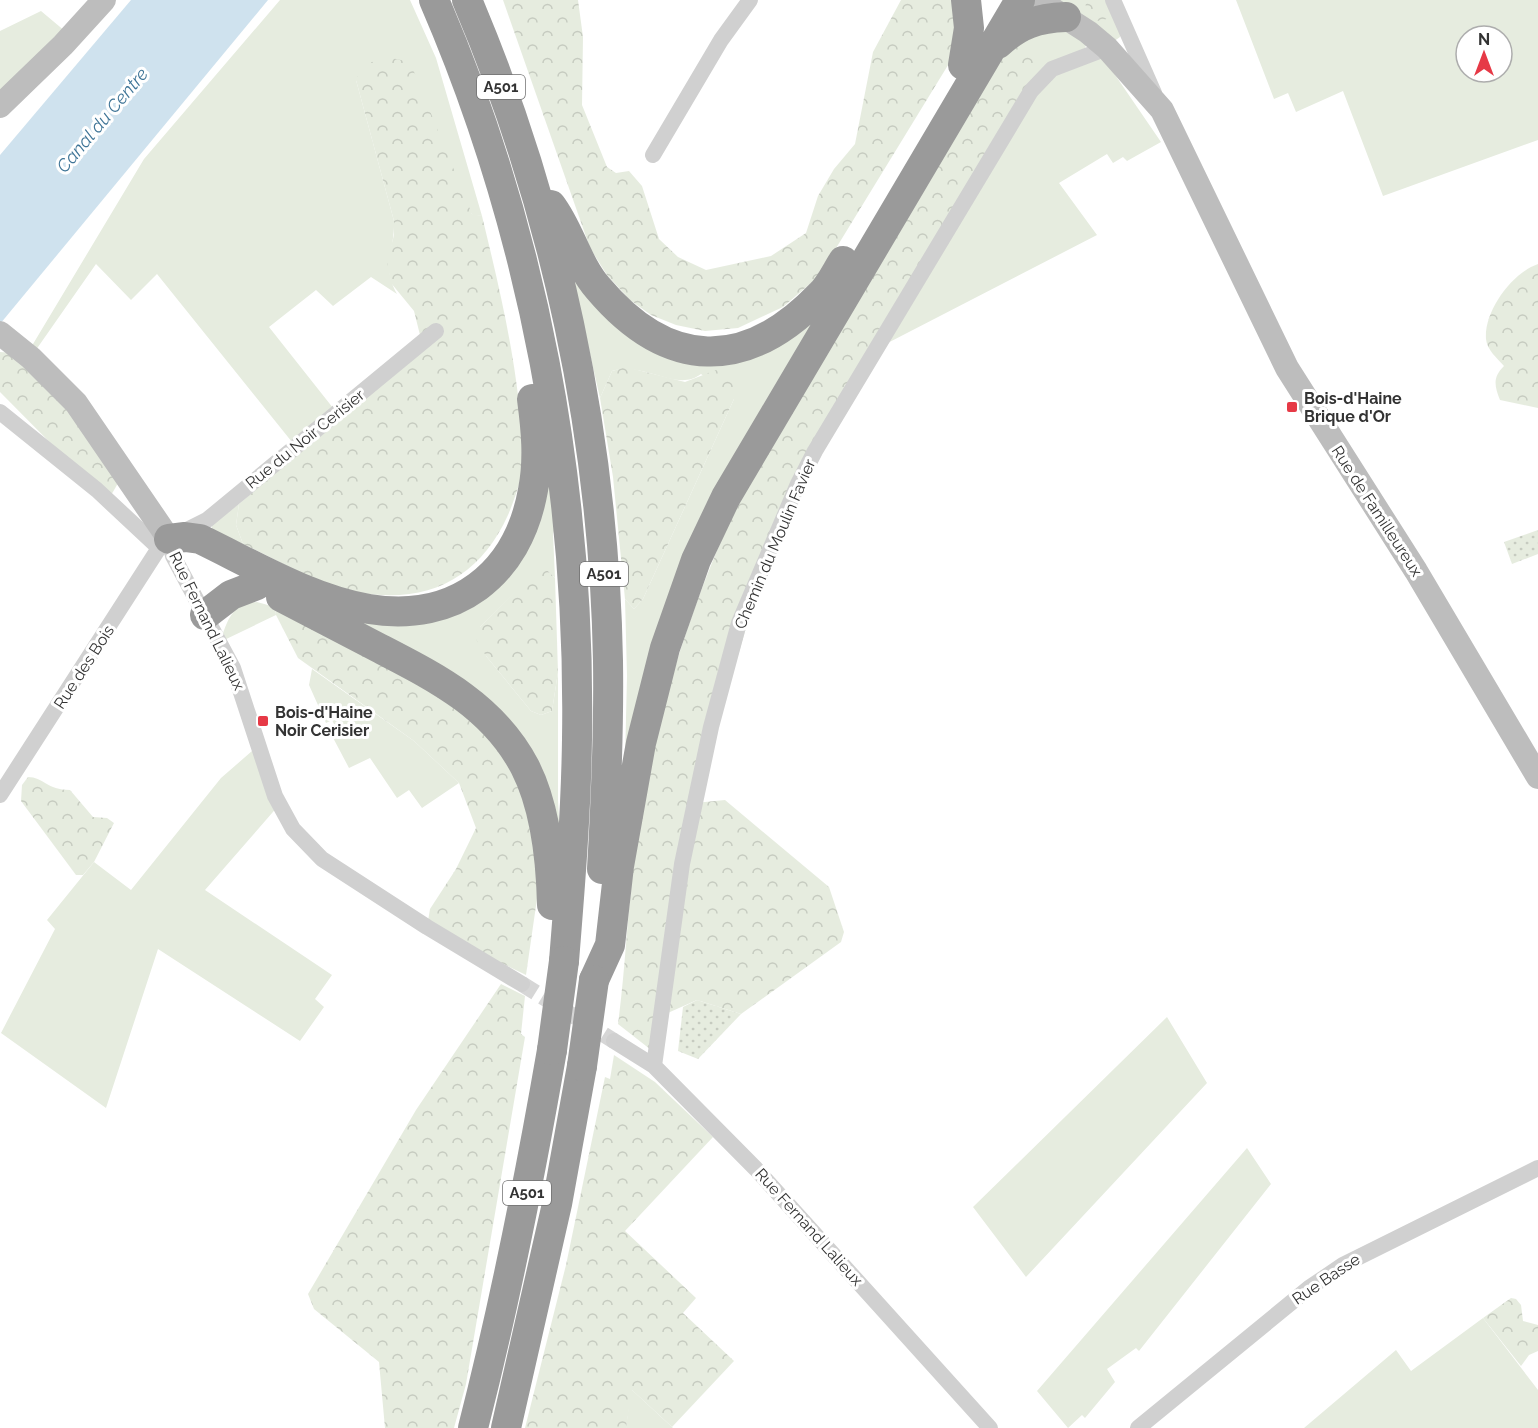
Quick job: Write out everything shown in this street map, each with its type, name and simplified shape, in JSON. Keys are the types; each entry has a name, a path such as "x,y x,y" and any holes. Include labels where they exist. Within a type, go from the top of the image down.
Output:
{"highway":[{"name":"A501","path":"434,0 451,39 500,184 534,312 555,427 572,582 577,738 564,961 552,1050 526,1200 497,1336 473,1428"},
{"name":"A501","path":"467,0 482,34 530,176 556,268 587,422 604,583 609,734 594,980 582,1066 558,1204 506,1428"},
{"path":"963,65 969,28 966,0"},
{"path":"530,176 555,210 579,260 596,286 619,312 652,337 677,347 706,353 739,350 764,340 786,325 822,294 1001,0"},
{"path":"594,980 610,945 619,866 641,743 665,648 696,560 726,497 1020,0"},
{"path":"990,52 1012,31 1025,24 1042,18 1066,17"},
{"path":"167,548 184,537 201,539 309,591 369,609 398,611 429,609 456,601 475,591 489,580 508,555 526,517 533,491 536,427 528,360 534,312"},
{"path":"167,548 198,555 436,677 477,706 494,722 526,768 536,796 551,867 552,906 564,961"},
{"path":"205,615 231,595 257,585"}],"street":[{"path":"0,106 63,45 104,0"},
{"path":"653,155 721,40 750,0"},
{"name":"Rue de Familleureux","path":"1038,0 1066,17 1107,48 1162,110"},
{"name":"Rue de Familleureux","path":"1113,0 1162,110 1287,368 1416,571 1538,777"},
{"name":"Chemin du Moulin Favier","path":"654,1066 682,864 711,727 739,622 798,484 1031,91 1052,69 1107,48"},
{"name":"Rue du Noir Cerisier","path":"167,548 207,520 436,332"},
{"name":"Rue Fernand Lalieux","path":"0,333 27,354 81,410 167,548 233,668 275,796 286,819 299,836 322,859 427,927 522,984"},
{"name":"Rue Fernand Lalieux","path":"0,412 167,548"},
{"name":"Rue des Bois","path":"0,795 167,548"},
{"name":"Rue Fernand Lalieux","path":"614,1041 654,1066 756,1169 990,1428"},
{"name":"Rue Basse","path":"1138,1428 1309,1288 1344,1265 1538,1168"}],"green space":[{"path":"280,0 410,0 436,58 482,216 473,215 356,80 394,221 389,266 392,284 397,294 371,277 333,306 316,290 269,327 337,413 296,447 157,274 131,300 96,264 31,357 27,354 144,159"},
{"path":"503,0 578,0 583,37 582,105 607,167 616,173 629,171 642,186 659,239 678,257 706,270 771,256 806,233 818,196 834,169 855,144 873,52 901,0 958,0 953,57 819,276 783,307 738,328 705,331 676,325 651,315 630,300 607,275 590,248"},
{"path":"1053,0 1107,0 1121,33 1120,37 1113,42"},
{"path":"1082,0 1107,0 1111,9 1108,18 1099,21 1090,18 1085,14 1086,1"},
{"path":"1236,0 1538,0 1538,140 1383,196 1343,91 1296,112 1288,93 1274,99"},
{"path":"41,11 72,37 0,106 0,31"},
{"path":"1052,26 1087,40 1085,49 1107,48 1111,69 1161,142 1127,161 1123,157 1113,163 1107,154 1059,183 1097,235 876,349 1016,40"},
{"path":"1016,40 1025,42 1033,54 1035,71 1031,91 876,349 767,556 695,803 725,800 829,887 844,932 841,942 741,1014 697,1000 661,1016 655,1053 618,1024 631,888 648,774 659,726 686,633 702,588 740,499 995,63"},
{"path":"387,57 410,62 472,214 482,216 508,333 525,449 522,474 508,515 482,556 466,571 428,590 382,595 342,589 299,571 243,544 236,525 239,504 422,343 414,311 391,283 387,262 394,235 394,221 356,80 363,65"},
{"path":"1538,264 1538,408 1500,400 1496,382 1504,366 1490,350 1486,339 1490,317 1501,294 1519,276"},
{"path":"573,279 701,360 824,299 625,761 627,676 625,599 634,609 643,599 734,399 701,374 692,379 681,380 624,369 612,371 600,398"},
{"path":"0,352 27,354 121,478 110,497 97,490 0,392"},
{"path":"626,367 685,382 716,370 726,373 736,384 734,399 643,599 634,609 625,599 613,477 600,398 612,371"},
{"path":"542,433 557,521 553,534 555,578 548,571 537,571 480,627 486,656 531,711 541,715 552,711 558,672 558,800 562,876 305,599 482,597"},
{"path":"239,504 236,525 243,544 212,530 212,523"},
{"path":"1538,530 1538,554 1512,564 1504,542"},
{"path":"537,570 548,571 555,578 558,672 552,711 541,715 531,711 486,656 476,639 480,627"},
{"path":"257,602 275,607 276,615 220,642 232,614 241,606"},
{"path":"275,607 449,694 518,771 541,871 526,975 427,927 430,909 456,869 476,828 459,783 414,741 298,658 276,615"},
{"path":"312,669 414,741 459,783 422,808 409,790 397,798 370,758 349,768 330,732 336,728 332,720 326,723 309,685"},
{"path":"259,745 279,805 205,890 332,975 315,999 324,1007 300,1041 158,949 106,1108 1,1033 55,929 47,920 94,862 131,890 221,778"},
{"path":"28,777 56,788 70,790 93,817 107,818 114,823 94,862 83,875 76,875 21,801 22,785"},
{"path":"501,984 525,996 521,1034 525,1037 466,1384 454,1428 385,1428 379,1362 314,1309 308,1294 416,1110"},
{"path":"697,1000 741,1014 698,1059 678,1051 683,1007"},
{"path":"1167,1017 1207,1083 1026,1277 973,1207"},
{"path":"614,1055 655,1082 713,1137 625,1231 696,1298 683,1313 734,1361 672,1427 632,1390 626,1428 525,1428 566,1265 605,1077 610,1079"},
{"path":"1247,1148 1271,1184 1139,1351 1136,1348 1107,1369 1115,1382 1085,1418 1082,1415 1068,1428 1037,1391"},
{"path":"1511,1298 1516,1299 1521,1305 1523,1321 1538,1325 1538,1351 1529,1355 1521,1366 1483,1318"},
{"path":"1483,1318 1538,1390 1538,1428 1304,1428 1396,1350 1411,1371"},
{"path":"631,1389 673,1428 626,1428"}],"water":[{"name":"Canal du Centre","path":"131,0 268,0 0,324 0,155"}],"tunnel":[{"path":"522,984 614,1041"}],"place":[{"name":"Bois-d'Haine Brique d'Or","path":"1292,407"},
{"name":"Bois-d'Haine Noir Cerisier","path":"263,721"}]}
